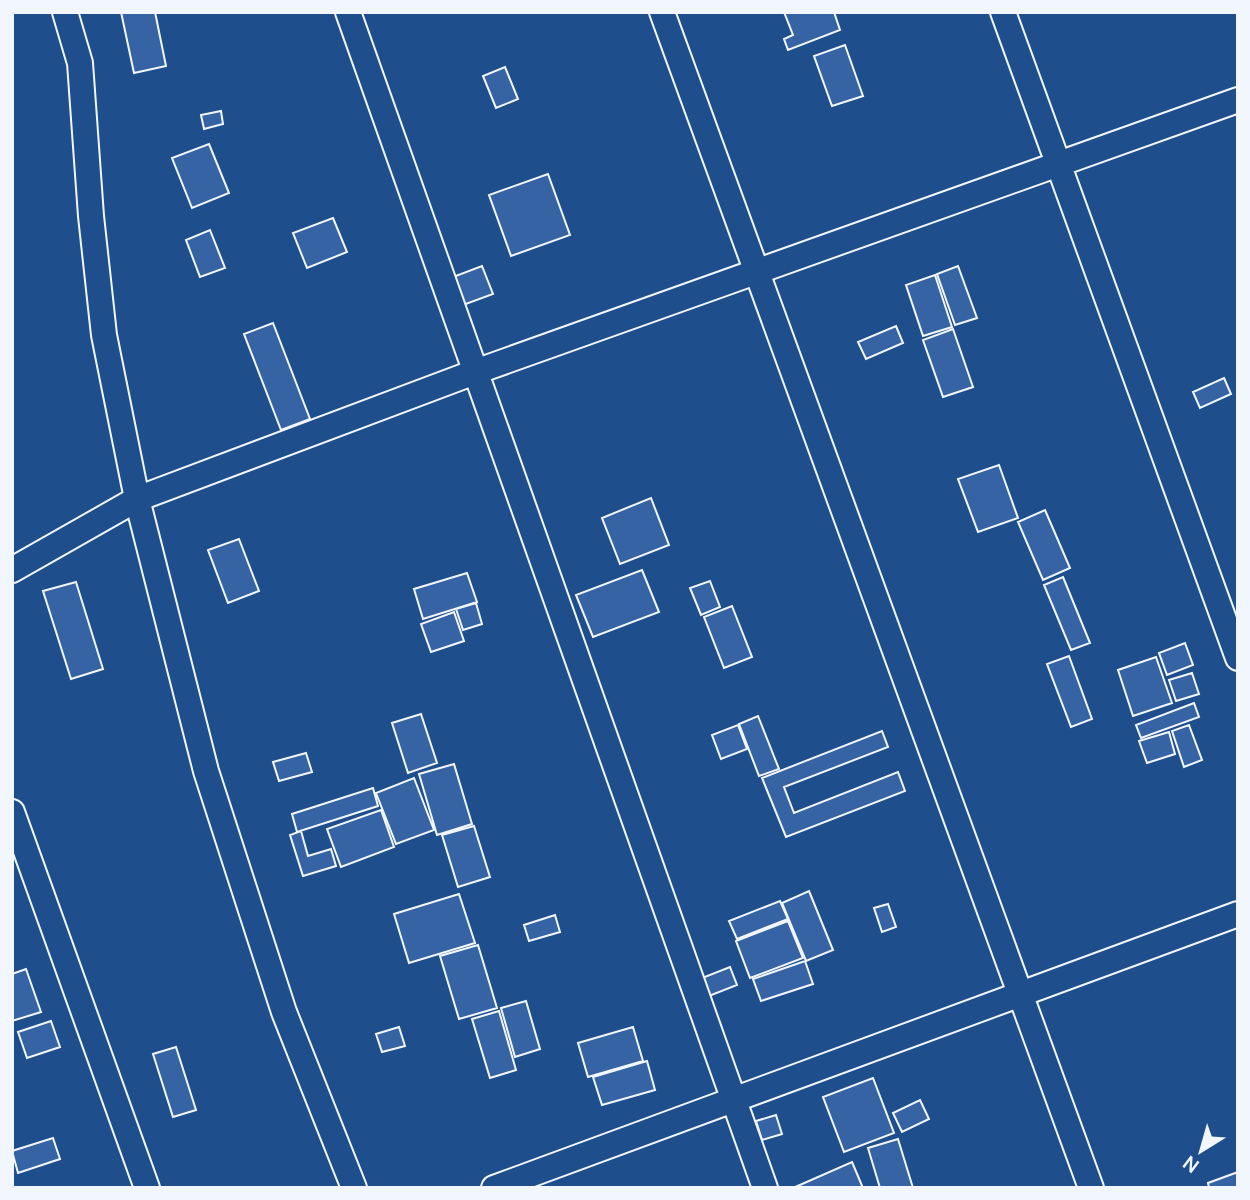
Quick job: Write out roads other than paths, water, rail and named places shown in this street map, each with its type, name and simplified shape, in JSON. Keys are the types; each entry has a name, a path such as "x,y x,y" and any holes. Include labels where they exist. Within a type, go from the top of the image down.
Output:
{"street":[{"path":"65,12 80,63 91,216 104,335 137,499 206,771 284,1012 354,1188"},
{"path":"348,12 765,1188"},
{"path":"662,12 1091,1188"},
{"path":"1003,12 1238,658"},
{"path":"12,570 137,499 475,372 1238,100"},
{"path":"12,812 147,1188"},
{"path":"494,1188 1238,914"}]}
